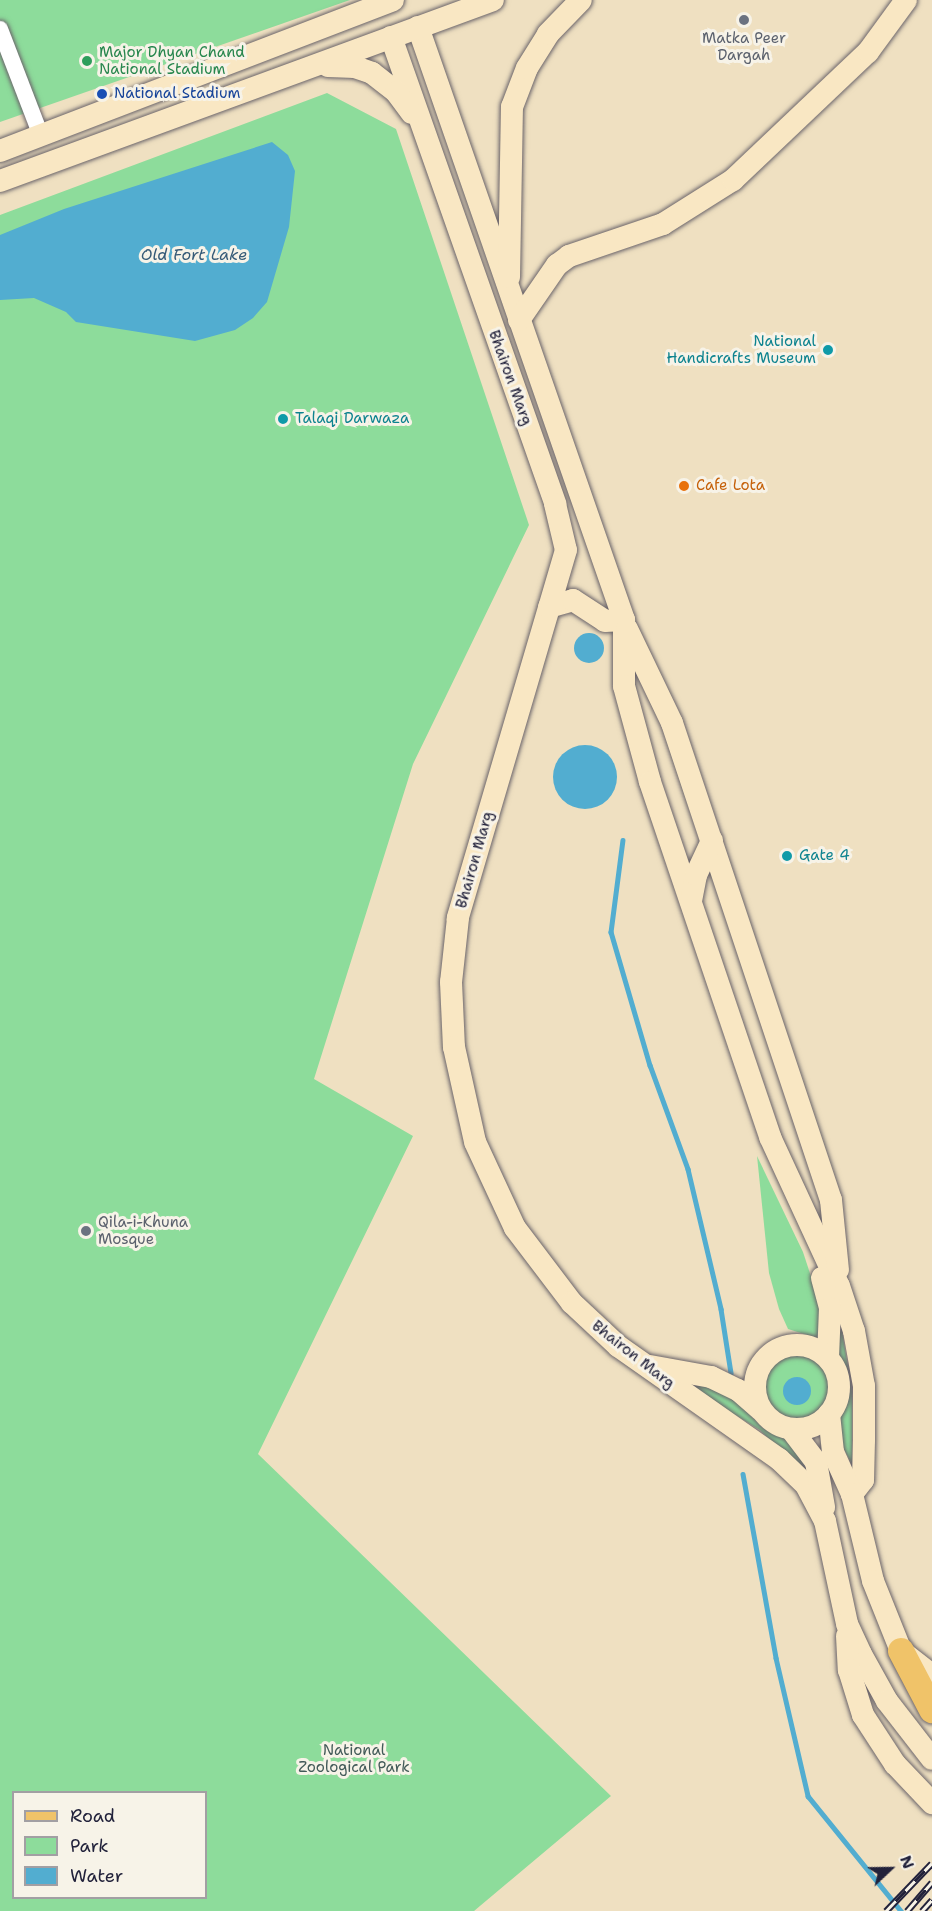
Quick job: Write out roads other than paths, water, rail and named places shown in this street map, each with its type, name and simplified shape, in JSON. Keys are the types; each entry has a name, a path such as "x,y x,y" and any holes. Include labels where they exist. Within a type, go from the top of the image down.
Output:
{"main road":[{"path":"0,151 393,0"},
{"path":"0,181 319,66 493,0"},
{"path":"508,294 513,107 527,68 548,34 581,0"},
{"path":"519,320 556,265 569,256 663,224 733,180 868,52 906,0"},
{"name":"Bhairon Marg","path":"418,27 508,294 624,622 624,686 650,782 770,1137 839,1286 854,1331 864,1386 863,1480 854,1503"},
{"name":"Bhairon Marg","path":"391,37 555,504 566,550 462,897 451,982 454,1047 475,1142 515,1228 572,1303 642,1365 795,1474 815,1498 825,1521 847,1624 887,1701 932,1759"},
{"path":"319,66 355,67 372,73 396,92 420,123"},
{"path":"566,550 572,558 585,560 592,549 593,538"},
{"path":"549,607 573,600 605,621 624,622 672,723 831,1200 839,1286"},
{"path":"691,901 696,875 712,840"},
{"path":"642,1365 711,1377 738,1390 774,1423 791,1429 816,1425 829,1414 837,1399 839,1382 828,1358 830,1308 805,1213"},
{"path":"761,1410 755,1383 760,1365 772,1353 788,1345 805,1345 828,1358"},
{"path":"829,1414 833,1452 854,1503 873,1581 901,1651 932,1710"},
{"path":"791,1429 816,1462 825,1521 854,1503"},
{"path":"847,1624 849,1670 863,1715 895,1764 932,1803"},
{"path":"901,1651 932,1675"}],"street":[{"path":"0,29 41,136"}],"water":[{"name":"Old Fort Lake","path":"272,142 288,155 295,171 289,227 267,302 253,318 235,330 195,341 76,322 66,312 34,298 0,300 0,235 64,209"},
{"path":"589,633 600,637 604,648 600,659 589,663 578,659 574,648 578,637"},
{"path":"585,745 603,751 611,759 617,777 611,795 603,803 585,809 567,803 559,795 553,777 559,759 567,751"},
{"path":"797,1377 807,1381 811,1391 807,1401 797,1405 787,1401 783,1391 787,1381"}],"waterway":[{"path":"623,840 611,932 650,1065 688,1169 721,1309 731,1373"},
{"path":"743,1474 776,1658 808,1796 901,1911"}],"railway":[{"path":"886,1911 932,1863"},
{"path":"907,1911 932,1882"},
{"path":"922,1911 932,1900"}],"place":[{"name":"Matka Peer Dargah","path":"744,20"},
{"name":"Major Dhyan Chand National Stadium","path":"87,61"},
{"name":"National Stadium","path":"102,94"},
{"name":"National Handicrafts Museum","path":"828,350"},
{"name":"Talaqi Darwaza","path":"283,419"},
{"name":"Cafe Lota","path":"684,486"},
{"name":"Gate 4","path":"787,856"},
{"name":"Qila-i-Khuna Mosque","path":"86,1231"}],"park label":[{"name":"National Zoological Park","path":"354,1758"}]}
